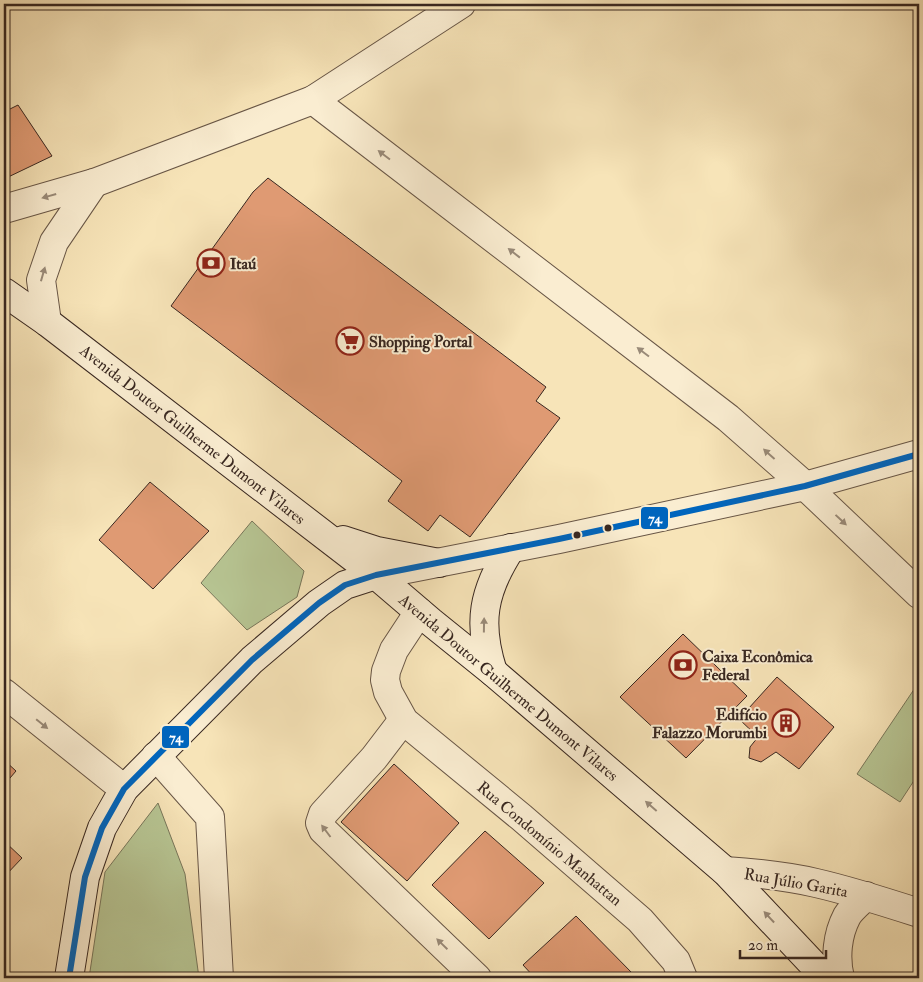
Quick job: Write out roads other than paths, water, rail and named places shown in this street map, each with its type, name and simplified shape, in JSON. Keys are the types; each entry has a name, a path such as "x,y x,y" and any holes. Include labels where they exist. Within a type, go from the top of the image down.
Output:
{"street":[{"path":"4,209 94,182 313,100 461,4"},
{"path":"313,100 728,418 806,486 919,594"},
{"path":"47,322 41,280 54,242 94,182"},
{"name":"Avenida Doutor Guilherme Dumont Vilares","path":"4,292 47,322 376,575 493,672 725,871 826,978"},
{"path":"69,978 85,877 102,828 124,789 252,660 318,603 346,584 376,575 806,486 919,454"},
{"path":"318,530 347,542 377,551 439,563"},
{"path":"493,672 486,651 484,629 485,606 490,586 499,566 511,548"},
{"name":"Rua Condomínio Manhattan","path":"419,612 394,650 386,671 385,680 388,692 403,720 521,817 640,920 676,962 683,978"},
{"path":"4,693 124,789"},
{"path":"403,720 374,758 323,814 320,823 323,830 477,978"},
{"path":"156,756 210,817 219,978"},
{"name":"Rua Júlio Garita","path":"725,871 769,874 815,882 919,913"},
{"name":"Rua Júlio Garita","path":"840,978 837,966 841,931 848,915 866,896"}],"place":[{"name":"Itaú","path":"211,263"},
{"name":"Shopping Portal","path":"350,341"},
{"name":"Caixa Econômica Federal","path":"683,665"},
{"name":"Edifício Falazzo Morumbi","path":"786,723"}]}
